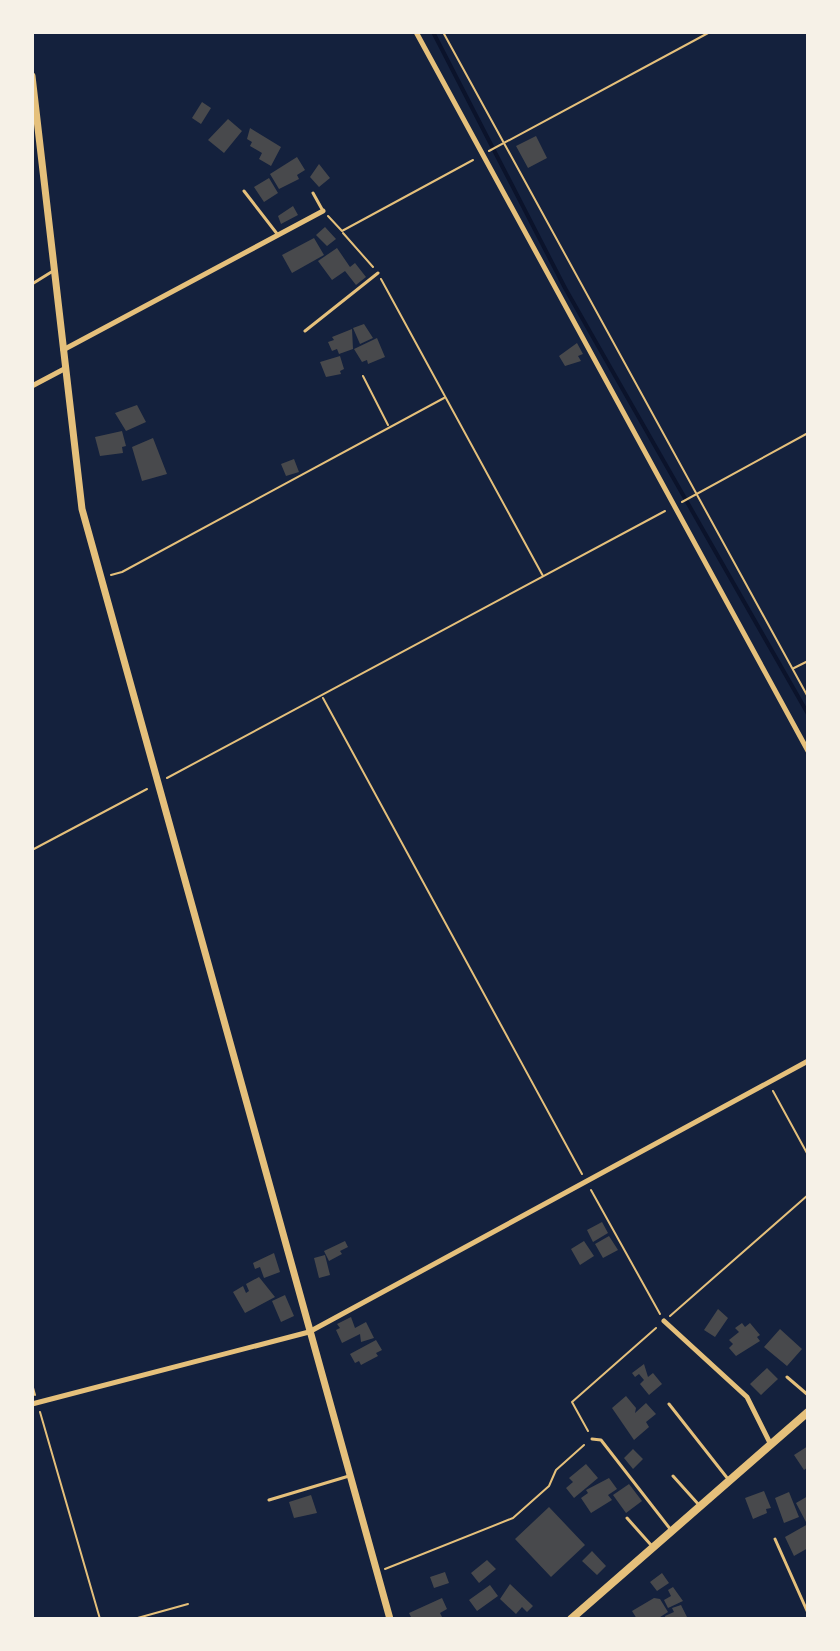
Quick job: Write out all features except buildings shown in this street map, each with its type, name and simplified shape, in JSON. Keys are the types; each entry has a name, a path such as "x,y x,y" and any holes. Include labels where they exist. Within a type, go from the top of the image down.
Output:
{"main road":[{"path":"571,1619 728,1479 808,1414"}],"street":[{"path":"416,32 808,751"},
{"path":"32,76 35,131 82,509 390,1619"},
{"path":"63,350 323,211"},
{"path":"32,386 66,368"},
{"path":"35,1404 309,1332 808,1061"},
{"path":"664,1321 747,1397 770,1443"}],"lane":[{"path":"244,191 278,235"},
{"path":"313,193 323,211"},
{"path":"32,284 53,271"},
{"path":"305,331 378,273"},
{"path":"787,1377 808,1395"},
{"path":"669,1404 728,1479"},
{"path":"592,1439 601,1440 671,1530"},
{"path":"269,1500 349,1476"},
{"path":"673,1476 699,1505"},
{"path":"627,1518 652,1546"},
{"path":"775,1539 808,1613"}],"path":[{"path":"443,32 808,697"},
{"path":"342,231 710,32"},
{"path":"323,211 378,273 543,577"},
{"path":"363,376 389,427"},
{"path":"100,578 122,572 445,397"},
{"path":"32,850 322,697 808,433"},
{"path":"793,669 808,661"},
{"path":"322,697 664,1321"},
{"path":"768,1083 808,1155"},
{"path":"377,1573 513,1518 549,1486 556,1470 592,1439 572,1402 808,1195"},
{"path":"32,1384 35,1404 100,1619"},
{"path":"134,1619 188,1604"}],"waterway":[{"path":"433,32 565,288 808,714"}]}
